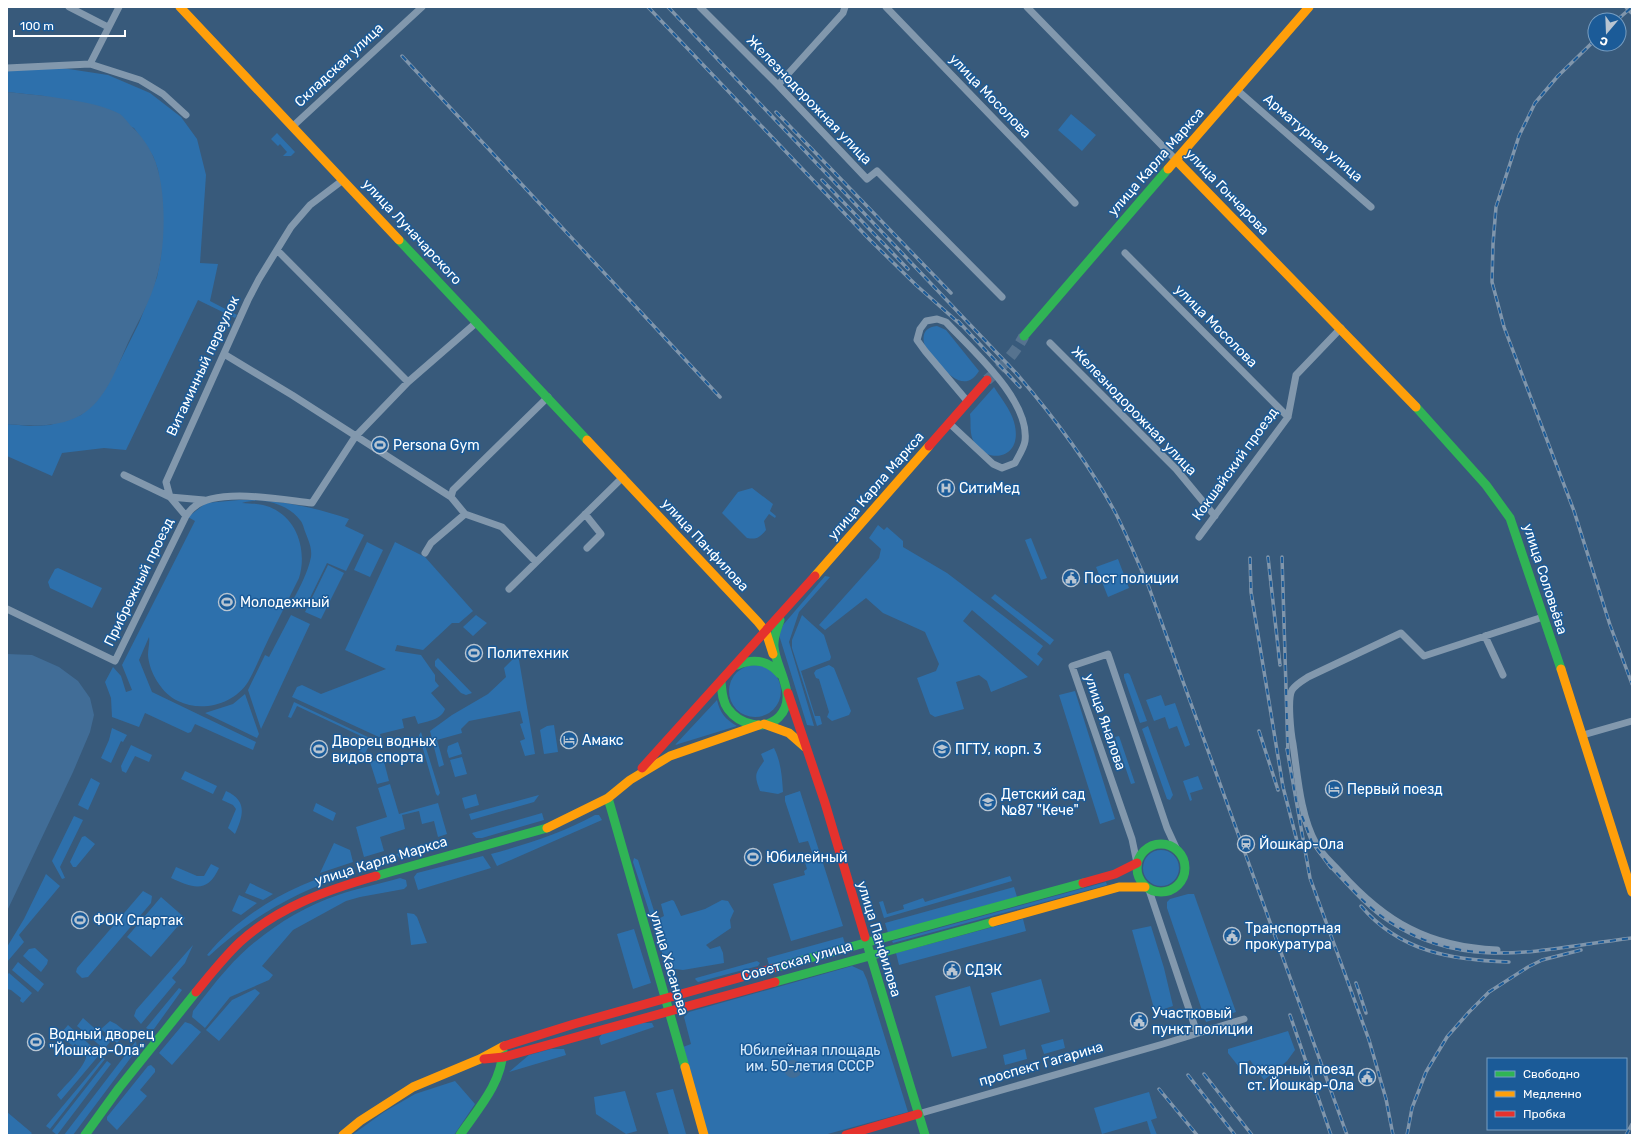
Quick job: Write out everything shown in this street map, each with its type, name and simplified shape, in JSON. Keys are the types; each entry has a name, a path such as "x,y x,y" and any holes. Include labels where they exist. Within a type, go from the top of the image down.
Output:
{"main road":[{"name":"улица Луначарского","path":"180,7 623,477"},
{"name":"улица Карла Маркса","path":"1024,336 1309,7"},
{"name":"улица Гончарова","path":"1176,160 1340,328"},
{"name":"улица Соловьёва","path":"1340,328 1444,436 1499,501 1510,518 1583,735 1632,892"},
{"name":"улица Карла Маркса","path":"735,666 987,380"},
{"name":"улица Панфилова","path":"623,477 766,632"},
{"name":"улица Карла Маркса","path":"774,656 776,627 785,610"},
{"path":"762,724 777,718 788,701 788,693 766,632"},
{"path":"781,676 775,668 762,661 744,661 735,666 721,682 721,695 730,712 746,723 762,724 789,733 808,750"},
{"name":"улица Карла Маркса","path":"85,1135 144,1057 210,975 235,947 266,922 310,898 334,888 547,828 570,819 608,798 630,780 721,682"},
{"name":"улица Панфилова","path":"788,693 808,750 869,956 925,1135"},
{"name":"улица Карла Маркса","path":"630,780 670,756 762,724"},
{"name":"улица Хасанова","path":"608,798 704,1135"},
{"path":"1154,845 1167,845 1178,852 1184,865 1181,880 1176,886 1167,891 1157,892 1147,888 1137,872 1137,863 1144,852 1154,845"},
{"name":"Советская улица","path":"343,1135 360,1121 413,1087 480,1060 503,1046 665,999 1115,874 1137,863"},
{"name":"Советская улица","path":"480,1060 504,1057 1119,887 1147,888"},
{"path":"460,1135 497,1078 503,1064 503,1046"},
{"name":"проспект Гагарина","path":"846,1135 918,1114"}],"street":[{"path":"69,7 108,27"},
{"path":"90,64 119,7"},
{"name":"Складская улица","path":"292,127 422,7"},
{"name":"Железнодорожная улица","path":"700,7 778,85 867,179 877,171 1002,297"},
{"path":"778,85 842,13 845,7"},
{"name":"улица Мосолова","path":"886,7 1075,203"},
{"name":"улица Гончарова","path":"1027,7 1176,160"},
{"path":"1628,7 1632,11"},
{"path":"7,68 90,64 140,80 163,94 186,115"},
{"name":"Арматурная улица","path":"1237,90 1371,207"},
{"name":"Витаминный переулок","path":"170,497 166,482 173,464 248,300 291,227 310,205 343,180"},
{"path":"277,250 408,382"},
{"name":"улица Мосолова","path":"1125,253 1288,417"},
{"path":"949,423 993,464 1002,468 1015,463 1025,442 1025,428 1022,418 1016,402 1006,388 946,322 937,319 926,321 920,330 917,340 924,351 968,402"},
{"path":"170,497 186,516 194,506 206,501 240,495 312,503 355,437 408,382 477,322"},
{"name":"Кокшайский проезд","path":"1198,537 1288,417 1296,375 1340,328"},
{"name":"Железнодорожная улица","path":"1050,343 1176,469 1215,516"},
{"path":"224,354 292,395 451,498 455,505 465,514 502,527 536,562"},
{"path":"451,498 453,490 548,398"},
{"path":"124,475 170,497 206,501"},
{"path":"509,589 623,477"},
{"path":"425,554 431,543 465,514"},
{"path":"585,514 601,534 587,548"},
{"name":"Прибрежный проезд","path":"7,609 115,661 186,516"},
{"path":"1497,950 1466,948 1444,942 1417,933 1397,922 1368,902 1317,846 1302,809 1292,738 1291,692 1297,684 1308,677 1401,633 1424,656 1543,617"},
{"path":"1485,636 1503,675"},
{"name":"улица Яналова","path":"1137,863 1132,839 1072,666 1108,654 1167,828 1178,852"},
{"path":"1583,735 1632,720"},
{"path":"1147,888 1197,1033"},
{"name":"проспект Гагарина","path":"918,1114 1244,1019"}],"green space":[{"path":"49,66 108,75 150,93 181,117 197,139 206,175 200,263 218,264 210,301 237,315 235,318 198,300 126,450 104,448 62,453 52,476 7,456 7,424 30,426 50,425 81,415 118,365 139,323 157,277 161,256 163,211 158,170 153,156 134,128 44,96 7,92 7,68"},
{"path":"1071,114 1096,135 1082,151 1058,130"},
{"path":"277,133 295,152 291,156 283,156 287,152 280,144 278,146 271,139"},
{"path":"937,326 946,330 979,371 972,379 965,381 957,380 943,368 925,346 925,332 930,328"},
{"path":"994,387 1013,417 1016,436 1013,446 1007,453 999,456 990,455 982,451 975,443 971,433 970,414"},
{"path":"752,488 773,504 770,511 776,516 775,518 769,514 764,521 766,530 760,536 753,539 747,538 722,513 738,492"},
{"name":"Молодежный","path":"239,500 267,501 321,511 349,519 345,526 364,535 346,571 327,563 306,606 293,600 306,574 311,557 310,545 301,521 288,509 273,503 265,501 249,501 242,503 263,505 274,509 284,516 297,534 302,555 299,578 254,671 242,690 226,701 207,706 197,706 187,705 172,698 157,682 151,668 148,655 149,637 139,660 152,692 256,742 253,750 195,724 191,732 188,733 145,713 139,727 112,717 111,698 105,682 113,667 121,676 126,692 132,690 122,665 195,521 188,517 206,503"},
{"path":"878,525 884,530 887,527 903,541 903,547 947,573 1043,646 1037,654 1043,659 1038,666 972,610 963,621 1028,677 991,692 987,681 979,675 956,682 964,709 935,717 930,714 917,678 936,671 939,664 925,632 883,613 866,598 825,630 819,625 879,558 881,549 869,538"},
{"path":"1031,538 1047,578 1041,580 1025,540"},
{"path":"367,542 383,550 370,577 354,570"},
{"path":"395,542 425,557 473,611 459,623 452,623 423,650 397,645 395,651 421,655 435,675 435,681 439,686 431,693 445,709 437,718 418,724 415,716 402,719 404,728 380,734 381,738 292,697 297,687 302,685 321,694 386,669 345,650"},
{"path":"1118,559 1129,588 1108,597 1096,567"},
{"path":"328,565 344,573 321,619 305,612"},
{"path":"58,568 102,588 92,608 50,588 48,582 55,569"},
{"path":"825,576 830,577 799,612 789,642 814,726 807,725 779,635 783,625"},
{"path":"995,594 1054,640 1050,645 991,598"},
{"path":"291,615 310,624 261,729 248,690 265,655 269,657"},
{"path":"476,615 487,623 473,636 463,627"},
{"path":"802,615 824,635 831,657 830,660 801,671 815,716 820,716 822,724 817,726 792,648 792,640"},
{"path":"518,654 535,754 525,756 520,741 525,739 520,724 523,723 520,711 469,721 461,729 462,733 437,740 444,765 439,767 430,731 452,715 488,694 506,677 504,668"},
{"path":"438,658 472,693 466,695 461,693 435,666 435,661"},
{"path":"750,665 760,665 774,672 781,686 781,696 774,710 760,717 750,717 740,713 733,706 729,696 729,686 733,676 740,669"},
{"path":"829,665 834,668 851,711 849,715 832,721 827,717 829,712 819,679 816,678 814,673 816,670"},
{"path":"1128,673 1147,721 1140,723 1124,677 1124,674"},
{"path":"1075,691 1115,819 1100,824 1059,695"},
{"path":"245,694 259,734 257,738 205,713 233,704"},
{"path":"1161,695 1165,706 1175,703 1190,745 1185,747 1177,726 1169,729 1165,717 1154,721 1146,700"},
{"path":"717,700 724,715 729,721 737,726 675,745"},
{"path":"294,702 372,739 365,754 359,751 365,738 297,706 291,718 288,717"},
{"path":"554,725 558,752 544,754 540,730 547,726"},
{"path":"1148,726 1173,795 1170,800 1167,799 1142,729"},
{"path":"112,728 127,735 123,742 121,741 111,763 101,758 109,740"},
{"path":"421,732 440,793 438,796 436,794 419,735"},
{"path":"1119,736 1135,783 1131,784 1115,737"},
{"path":"458,742 462,754 449,758 447,751 448,746"},
{"path":"131,745 152,755 149,762 135,756 126,773 122,771 121,766"},
{"path":"774,748 780,764 782,780 783,792 778,794 760,791 756,778 757,772 764,761 761,754"},
{"path":"462,757 467,774 455,777 450,760"},
{"path":"383,758 389,781 377,784 370,762"},
{"path":"185,771 217,786 213,794 181,779"},
{"path":"1198,776 1203,789 1190,793 1192,800 1190,801 1183,781"},
{"path":"91,778 100,783 88,810 78,805"},
{"path":"390,784 399,814 438,803 447,834 438,837 434,821 422,824 419,811 402,815 405,829 380,837 384,851 364,857 356,827 387,817 378,788"},
{"path":"226,791 238,799 241,804 242,810 240,821 235,834 228,828 236,809 233,805 222,800"},
{"path":"800,791 843,926 791,941 773,884 805,875 804,871 807,869 804,859 813,855 808,841 799,843 785,801 785,796"},
{"path":"476,794 479,805 465,809 462,798"},
{"path":"539,795 534,802 471,820 469,814"},
{"path":"316,803 336,813 333,821 313,811"},
{"path":"542,813 544,820 482,838 476,838 472,833"},
{"path":"595,815 599,815 602,820 497,866 491,854 544,838"},
{"path":"74,816 83,820 60,867 65,878 62,879 52,861"},
{"path":"85,836 95,844 76,867 73,867 70,862 82,837"},
{"path":"334,843 350,850 353,862 320,873"},
{"path":"430,845 430,850 427,852 401,859 396,854"},
{"path":"1161,850 1174,855 1179,868 1174,881 1161,886 1148,881 1143,868 1148,855"},
{"path":"483,856 491,868 418,890 414,877 417,873"},
{"path":"634,858 638,860 655,914 650,914 633,862"},
{"path":"211,864 219,868 210,882 204,885 193,886 171,878 176,867 197,876 204,876"},
{"path":"353,867 353,871 350,874 311,889 275,907 241,929 209,956 207,955 238,924 273,900 312,881"},
{"path":"46,874 60,886 19,935 24,942 7,962 7,947 24,919"},
{"path":"1010,876 1012,881 884,918 879,902 883,901 887,914 904,909 903,905 923,898 925,902"},
{"path":"400,878 406,880 407,886 404,889 346,901 293,930 262,966 273,975 269,980 230,997 205,1028 192,1017 193,1011 238,957 251,945 278,925 307,908 338,895"},
{"path":"1106,882 1107,885 893,943 892,941"},
{"path":"250,883 273,894 263,900 245,893"},
{"path":"1014,887 1017,897 888,933 885,923"},
{"path":"143,891 152,896 151,903 88,977 82,978 76,972 77,968"},
{"path":"1188,894 1194,894 1236,1012 1206,1022 1167,908 1167,902 1170,899"},
{"path":"239,895 257,903 241,915 232,911"},
{"path":"161,897 185,918 151,957 127,937"},
{"path":"672,900 674,901 681,916 705,909 722,900 728,901 734,911 730,920 731,928 706,945 710,949 720,946 723,953 724,963 683,970 667,968 653,924 664,916 661,904"},
{"path":"407,913 414,914 417,917 427,943 411,945"},
{"path":"1023,919 1026,931 899,965 896,953"},
{"path":"1151,926 1164,968 1173,1006 1155,1012 1132,930"},
{"path":"634,929 651,983 633,989 617,934"},
{"path":"843,937 845,944 769,965 767,958"},
{"path":"193,945 185,963 172,978 176,982 141,1024 134,1016 136,1010"},
{"path":"35,948 48,960 41,972 23,956 29,949"},
{"path":"757,961 760,963 758,966 698,982 695,979 696,978"},
{"path":"18,962 44,984 38,992 12,970"},
{"name":"Юбилейная площадь им. 50-летия СССР","path":"852,966 863,971 867,980 908,1112 824,1135 708,1135 683,1047 691,1044 684,1017 689,1012"},
{"path":"9,973 32,993 23,1003 20,1001 21,998 11,990 7,989 7,975"},
{"path":"1041,979 1050,1012 1000,1026 991,993"},
{"path":"970,986 987,1048 952,1057 935,996"},
{"path":"179,988 182,990 154,1029 146,1028"},
{"path":"255,989 260,993 219,1041 206,1030 232,1000"},
{"path":"83,1018 110,1042 104,1049 77,1026"},
{"path":"110,1021 126,1032 117,1043 101,1029"},
{"path":"185,1022 191,1024 201,1032 172,1065 159,1053"},
{"path":"642,1023 652,1023 654,1027 601,1045 599,1038 602,1034"},
{"path":"68,1025 100,1054 61,1100 57,1095 79,1070 86,1059 86,1055 78,1046 75,1044 73,1046 62,1037 65,1034 62,1032"},
{"path":"1288,1031 1295,1050 1287,1061 1264,1080 1250,1060 1239,1067 1228,1053 1228,1049"},
{"path":"1063,1039 1065,1048 1044,1054 1041,1045"},
{"path":"136,1041 137,1048 135,1052 73,1135 64,1135"},
{"path":"551,1049 564,1049 566,1055 509,1072 529,1055"},
{"path":"1025,1049 1027,1059 1005,1065 1003,1055"},
{"path":"103,1058 105,1059 50,1129 46,1126"},
{"path":"107,1061 111,1064 57,1135 52,1131"},
{"path":"151,1065 155,1069 155,1072 140,1090 147,1096 117,1130 107,1120 107,1117 148,1066"},
{"path":"455,1081 475,1104 454,1135 352,1135 384,1112 415,1094"},
{"path":"673,1089 686,1134 684,1135 669,1135 656,1093"},
{"path":"625,1091 637,1131 626,1134 596,1114 594,1097"},
{"path":"1149,1092 1157,1118 1151,1120 1157,1135 1151,1135 1147,1121 1102,1134 1094,1108"},
{"path":"7,1112 32,1133 30,1135 7,1135"}],"shaded area":[{"path":"7,92 81,102 109,109 120,114 149,148 158,168 161,183 164,216 162,248 157,276 148,303 109,384 97,402 81,415 64,422 54,424 7,424"},
{"path":"7,654 32,655 59,667 78,681 90,698 94,715 90,732 73,772 7,911"},
{"path":"793,1060 799,1063 802,1069 799,1075 793,1078 787,1075 784,1069 787,1063"}],"tunnel":[{"path":"987,380 1008,360 1024,336"}],"railway":[{"path":"648,7 870,240 916,285 961,325"},
{"path":"668,7 1016,373 1082,457 1105,493 1147,582 1347,1135"},
{"path":"1626,12 1632,7"},
{"path":"1587,48 1558,76 1535,103 1519,136 1496,207 1492,282 1504,327 1574,511 1610,625 1632,684"},
{"path":"402,56 720,397"},
{"path":"776,112 951,293"},
{"path":"822,180 908,269"},
{"path":"958,321 1020,387"},
{"path":"1268,557 1280,665"},
{"path":"1282,557 1288,754"},
{"path":"1250,558 1251,592 1283,787 1297,841"},
{"path":"1259,731 1278,790"},
{"path":"1287,749 1310,878 1369,1040 1386,1099 1393,1135"},
{"path":"1302,816 1312,842 1331,868"},
{"path":"1328,864 1365,902 1381,916 1419,938 1449,947 1478,952 1508,953 1539,951 1632,938"},
{"path":"1361,906 1376,922 1393,934 1428,950 1447,956 1467,959 1509,962"},
{"path":"1407,1135 1412,1108 1426,1072 1447,1037 1469,1012 1489,992 1528,967 1542,960 1581,950"},
{"path":"1356,983 1366,1013"},
{"path":"1290,1015 1331,1135"},
{"path":"1204,1074 1252,1135"},
{"path":"1188,1075 1235,1135"},
{"path":"1159,1089 1197,1135"},
{"path":"1626,1135 1632,1124"}],"traffic: fast":[{"path":"1024,336 1168,169"},
{"path":"399,240 587,440"},
{"path":"1416,407 1486,485 1510,518 1561,669"},
{"path":"721,682 726,706 738,719 759,725 773,722 779,717 785,709 787,700 785,683 774,647 775,636 780,620"},
{"path":"737,665 749,661 766,663 780,674"},
{"path":"608,798 685,1067"},
{"path":"376,876 547,828"},
{"path":"1161,844 1170,846 1178,851 1183,859 1185,868 1183,877 1178,885 1170,890 1161,892 1152,890 1144,885 1139,877 1137,868 1139,859 1144,851 1152,846 1161,844"},
{"path":"774,968 1083,883"},
{"path":"775,982 993,922"},
{"path":"865,937 925,1135"},
{"path":"85,1135 119,1088 196,992"},
{"path":"460,1135 494,1085 502,1062 503,1050"}],"traffic: slow":[{"path":"180,7 399,240"},
{"path":"1168,169 1309,7"},
{"path":"1176,160 1416,407"},
{"path":"587,440 758,622 766,632 773,654"},
{"path":"815,576 929,446"},
{"path":"1561,669 1632,892"},
{"path":"764,724 789,733 805,747"},
{"path":"547,828 608,798 630,780 670,756 759,725"},
{"path":"993,922 1119,887 1145,887"},
{"path":"343,1135 360,1121 413,1087 480,1059 504,1046"},
{"path":"685,1067 704,1135"}],"traffic: jam":[{"path":"929,446 987,380"},
{"path":"642,768 815,576"},
{"path":"788,693 825,803 865,937"},
{"path":"1083,883 1115,874 1137,863"},
{"path":"196,992 217,966 240,942 270,919 287,909 321,894 376,876"},
{"path":"504,1046 574,1024 774,968"},
{"path":"484,1059 504,1057 775,982"},
{"path":"846,1135 918,1114"}],"place":[{"name":"Persona Gym","path":"380,445"},
{"name":"СитиМед","path":"946,488"},
{"name":"Пост полиции","path":"1071,578"},
{"name":"Молодежный","path":"227,602"},
{"name":"Политехник","path":"474,653"},
{"name":"Амакс","path":"569,740"},
{"name":"Дворец водных видов спорта","path":"319,749"},
{"name":"ПГТУ, корп. 3","path":"942,749"},
{"name":"Первый поезд","path":"1334,789"},
{"name":"Детский сад №87 \"Кече\"","path":"988,802"},
{"name":"Йошкар-Ола","path":"1246,844"},
{"name":"Юбилейный","path":"753,857"},
{"name":"ФОК Спартак","path":"80,920"},
{"name":"Транспортная прокуратура","path":"1232,936"},
{"name":"СДЭК","path":"952,970"},
{"name":"Участковый пункт полиции","path":"1139,1021"},
{"name":"Водный дворец \"Йошкар-Ола\"","path":"36,1042"},
{"name":"Пожарный поезд ст. Йошкар-Ола","path":"1367,1077"}]}
